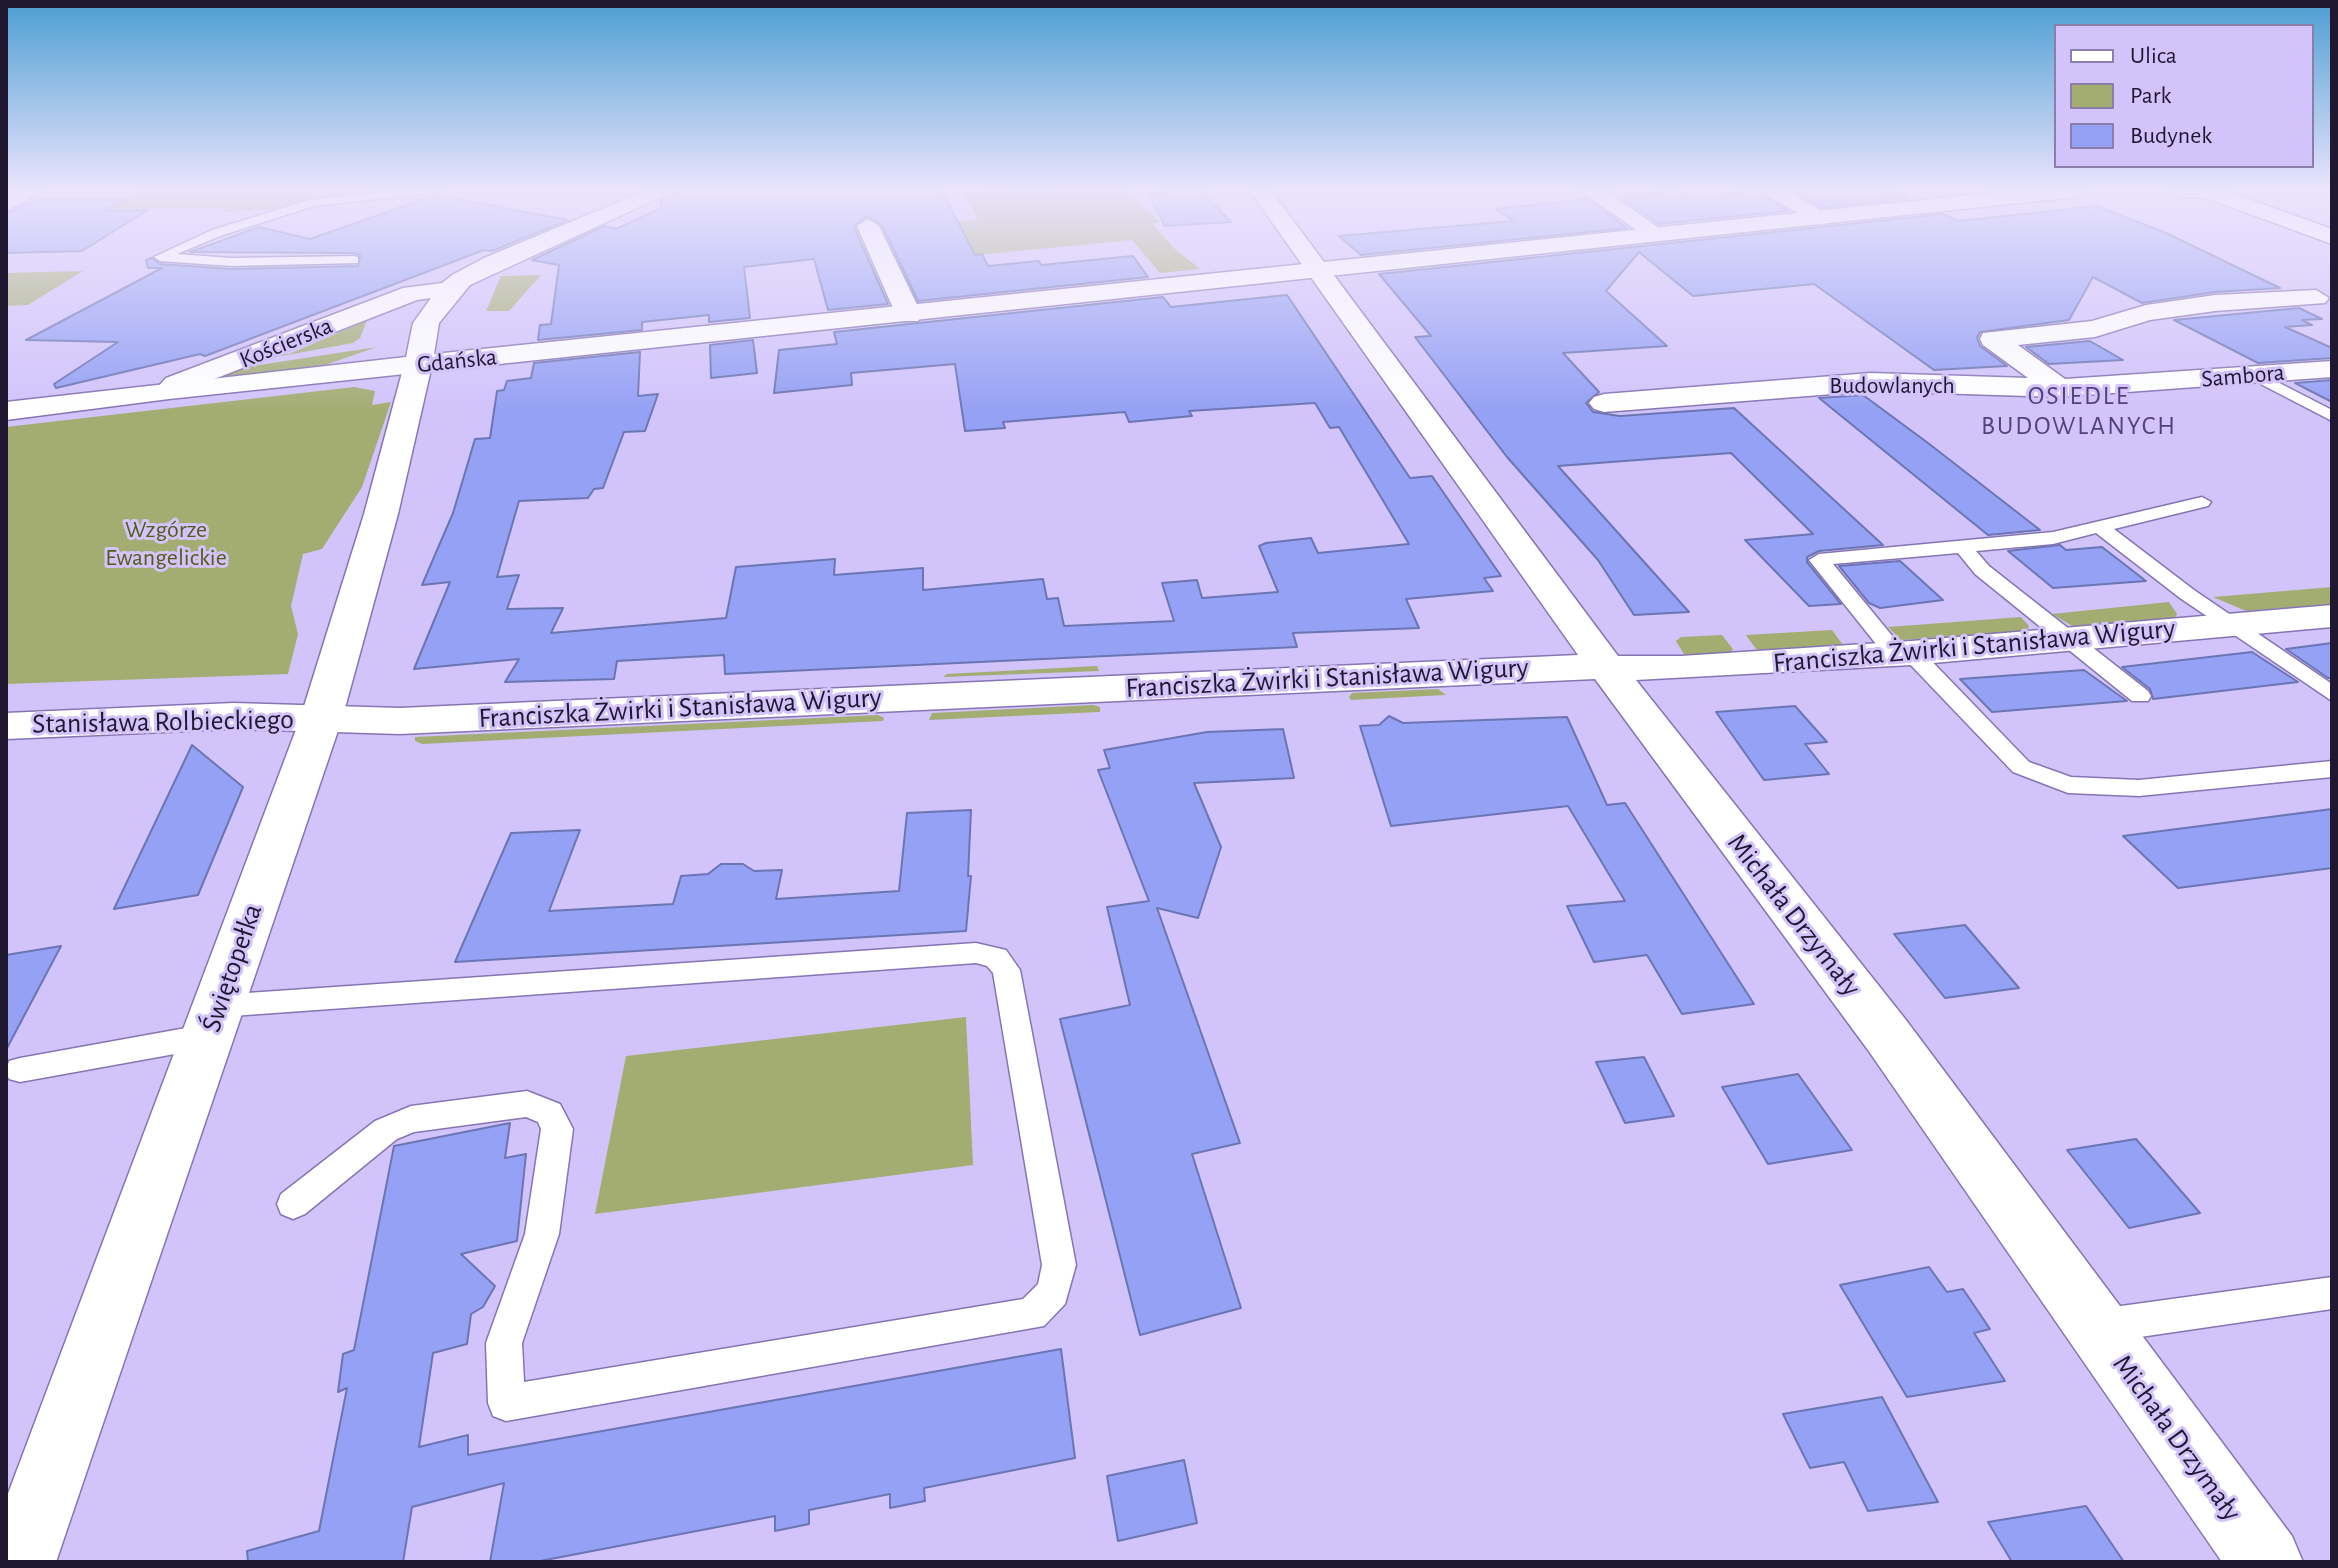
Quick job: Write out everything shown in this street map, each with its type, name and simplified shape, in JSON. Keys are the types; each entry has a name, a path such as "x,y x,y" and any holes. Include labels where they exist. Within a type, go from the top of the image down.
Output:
{"street":[{"name":"Kościerska","path":"418,365 426,323 450,289 490,264"},
{"path":"886,264 909,315"},
{"name":"Michała Drzymały","path":"1313,264 1605,666 1887,1035 2266,1562"},
{"name":"Gdańska","path":"6,411 169,390 1382,264"},
{"name":"Kościerska","path":"169,390 176,384 233,365 398,298 421,290 450,289"},
{"path":"2059,388 1993,339 2095,329 2146,313 2215,303 2316,298"},
{"name":"Świętopełka","path":"19,1562 321,719 388,487 418,365"},
{"name":"Sambora","path":"2059,388 2331,369"},
{"name":"Budowlanych","path":"1604,403 1871,382 2059,388"},
{"name":"Franciszka Żwirki i Stanisława Wigury","path":"321,719 400,721 1605,666 1681,668 1903,653 2332,616"},
{"name":"Stanisława Rolbieckiego","path":"6,726 234,716 321,719"}],"lane":[{"path":"2254,375 2332,416"},
{"path":"2202,502 2053,538 1819,560 1903,653 2021,767 2068,785 2139,788 2332,769"},
{"path":"2099,526 2232,625 2332,694"},
{"path":"1963,547 1982,570 2140,696"},
{"path":"20,1070 213,1021 976,953 996,957 1006,970 1059,1265 1053,1292 1032,1314 506,1403 504,1343 542,1234 557,1129 549,1113 527,1104 411,1119 386,1130 293,1204"},
{"path":"2096,1326 2332,1293"}],"green space":[{"path":"1153,264 1194,264 1200,269 1160,273"},
{"path":"83,271 28,305 6,306 6,273"},
{"path":"541,275 509,311 486,311 501,276"},
{"path":"370,313 360,338 353,343 254,361 276,351 289,354 363,322 353,319"},
{"path":"377,347 325,365 207,379 233,369"},
{"name":"Wzgórze Ewangelickie","path":"354,387 375,391 372,405 391,402 362,487 322,549 303,554 291,606 298,634 288,674 6,684 6,427"},
{"path":"2332,587 2332,604 2246,611 2213,597"},
{"path":"2169,602 2177,614 2175,618 2074,627 2052,614"},
{"path":"2021,617 2029,626 2027,631 1901,640 1888,627"},
{"path":"1832,630 1843,645 1763,651 1756,649 1746,635"},
{"path":"1722,635 1733,649 1730,653 1685,656 1676,641 1681,637"},
{"path":"1097,666 1099,671 943,677 947,674"},
{"path":"1438,689 1446,695 1351,700 1349,697 1352,693"},
{"path":"1100,707 1100,712 929,720 932,713"},
{"path":"878,715 884,718 883,721 422,744 415,741 415,737"},
{"path":"966,1017 973,1165 595,1214 626,1056"}],"building":[{"path":"147,264 231,269 447,264 205,356 200,354 56,388 54,384 118,342 26,340 162,268 148,268"},
{"path":"555,264 769,264 744,267 750,318 709,322 709,315 642,322 642,330 538,340 540,325 551,324 559,265"},
{"path":"815,264 870,264 888,304 828,310"},
{"path":"901,264 1139,264 1148,277 918,301"},
{"path":"1471,264 1629,264 1606,291 1667,346 1563,353 1599,392 1586,403 1593,412 1620,416 1734,408 1883,545 1819,551 1807,557 1807,562 1841,604 1809,606 1745,540 1813,534 1731,453 1558,466 1689,612 1634,615 1598,560 1507,457 1415,337 1431,336 1379,274"},
{"path":"1654,264 2231,264 2280,288 2215,292 2142,303 2093,277 2069,320 1980,332 1977,338 1980,346 2007,366 1934,370 1814,284 1693,296"},
{"path":"1287,295 1410,478 1432,476 1501,576 1484,578 1493,591 1406,599 1419,628 1293,633 1297,647 725,674 724,655 617,661 614,679 505,682 519,659 414,669 450,582 422,585 453,513 475,439 490,438 497,391 504,390 507,381 531,378 534,363 640,352 638,396 658,394 645,431 624,432 603,488 594,489 588,498 519,501 497,577 519,575 507,609 563,608 551,633 726,618 736,567 835,559 834,575 923,568 923,590 1043,579 1047,599 1058,598 1064,626 1174,621 1162,583 1197,580 1202,598 1278,592 1259,546 1266,543 1311,538 1318,553 1409,544 1339,427 1330,428 1315,403 1189,411 1192,416 1129,422 1125,412 1003,422 1005,428 965,431 955,364 851,373 852,385 774,393 779,350 837,344 834,332 1163,297 1171,307"},
{"path":"2299,308 2322,319 2302,320 2312,325 2285,327 2332,348 2332,358 2258,363 2174,320"},
{"path":"753,340 757,373 711,378 710,345"},
{"path":"2090,341 2123,360 2049,364 2026,347"},
{"path":"2332,380 2332,402 2295,383"},
{"path":"1863,395 2040,530 1988,535 1819,398"},
{"path":"2060,545 2066,550 2102,547 2146,581 2053,588 2008,551"},
{"path":"1900,561 1943,600 1880,608 1869,603 1839,566"},
{"path":"2332,643 2332,678 2286,649"},
{"path":"2252,652 2298,682 2153,699 2150,689 2122,667"},
{"path":"2084,670 2127,701 1992,712 1960,679"},
{"path":"1795,706 1827,742 1805,744 1829,774 1764,780 1716,712"},
{"path":"1389,716 1403,723 1567,717 1607,805 1625,803 1754,1004 1682,1014 1647,955 1594,962 1567,906 1625,901 1568,806 1391,826 1360,726 1379,725"},
{"path":"1283,729 1294,778 1194,783 1221,847 1198,918 1157,908 1240,1143 1192,1154 1241,1308 1140,1335 1060,1019 1130,1005 1107,907 1149,901 1098,770 1110,768 1104,750 1207,732"},
{"path":"192,745 243,787 198,895 114,909"},
{"path":"2332,809 2332,868 2178,888 2123,836"},
{"path":"971,810 968,876 971,876 966,931 455,962 511,833 580,830 549,911 673,904 681,876 708,874 721,864 743,864 754,871 782,870 776,899 899,891 907,813"},
{"path":"1965,925 2019,988 1945,998 1894,934"},
{"path":"61,946 6,1050 6,955"},
{"path":"1644,1057 1674,1116 1625,1123 1596,1062"},
{"path":"1798,1074 1852,1150 1768,1164 1722,1087"},
{"path":"510,1123 505,1158 526,1154 517,1241 461,1254 495,1286 483,1307 471,1314 467,1344 433,1353 419,1447 468,1435 468,1455 1061,1349 1075,1458 924,1488 925,1501 890,1508 890,1494 809,1510 809,1524 775,1531 775,1516 535,1562 490,1562 504,1483 412,1507 403,1562 248,1562 247,1551 319,1531 347,1388 338,1392 343,1354 354,1350 394,1146"},
{"path":"2136,1139 2200,1213 2129,1228 2067,1150"},
{"path":"1929,1267 1947,1292 1963,1289 1990,1329 1974,1333 2005,1381 1907,1397 1840,1285"},
{"path":"1882,1397 1938,1502 1868,1511 1844,1462 1810,1468 1783,1414"},
{"path":"1184,1460 1197,1523 1118,1541 1107,1476"},
{"path":"2086,1506 2124,1562 2012,1562 1988,1522"}],"district":[{"name":"OSIEDLE BUDOWLANYCH","path":"2079,411"}]}
